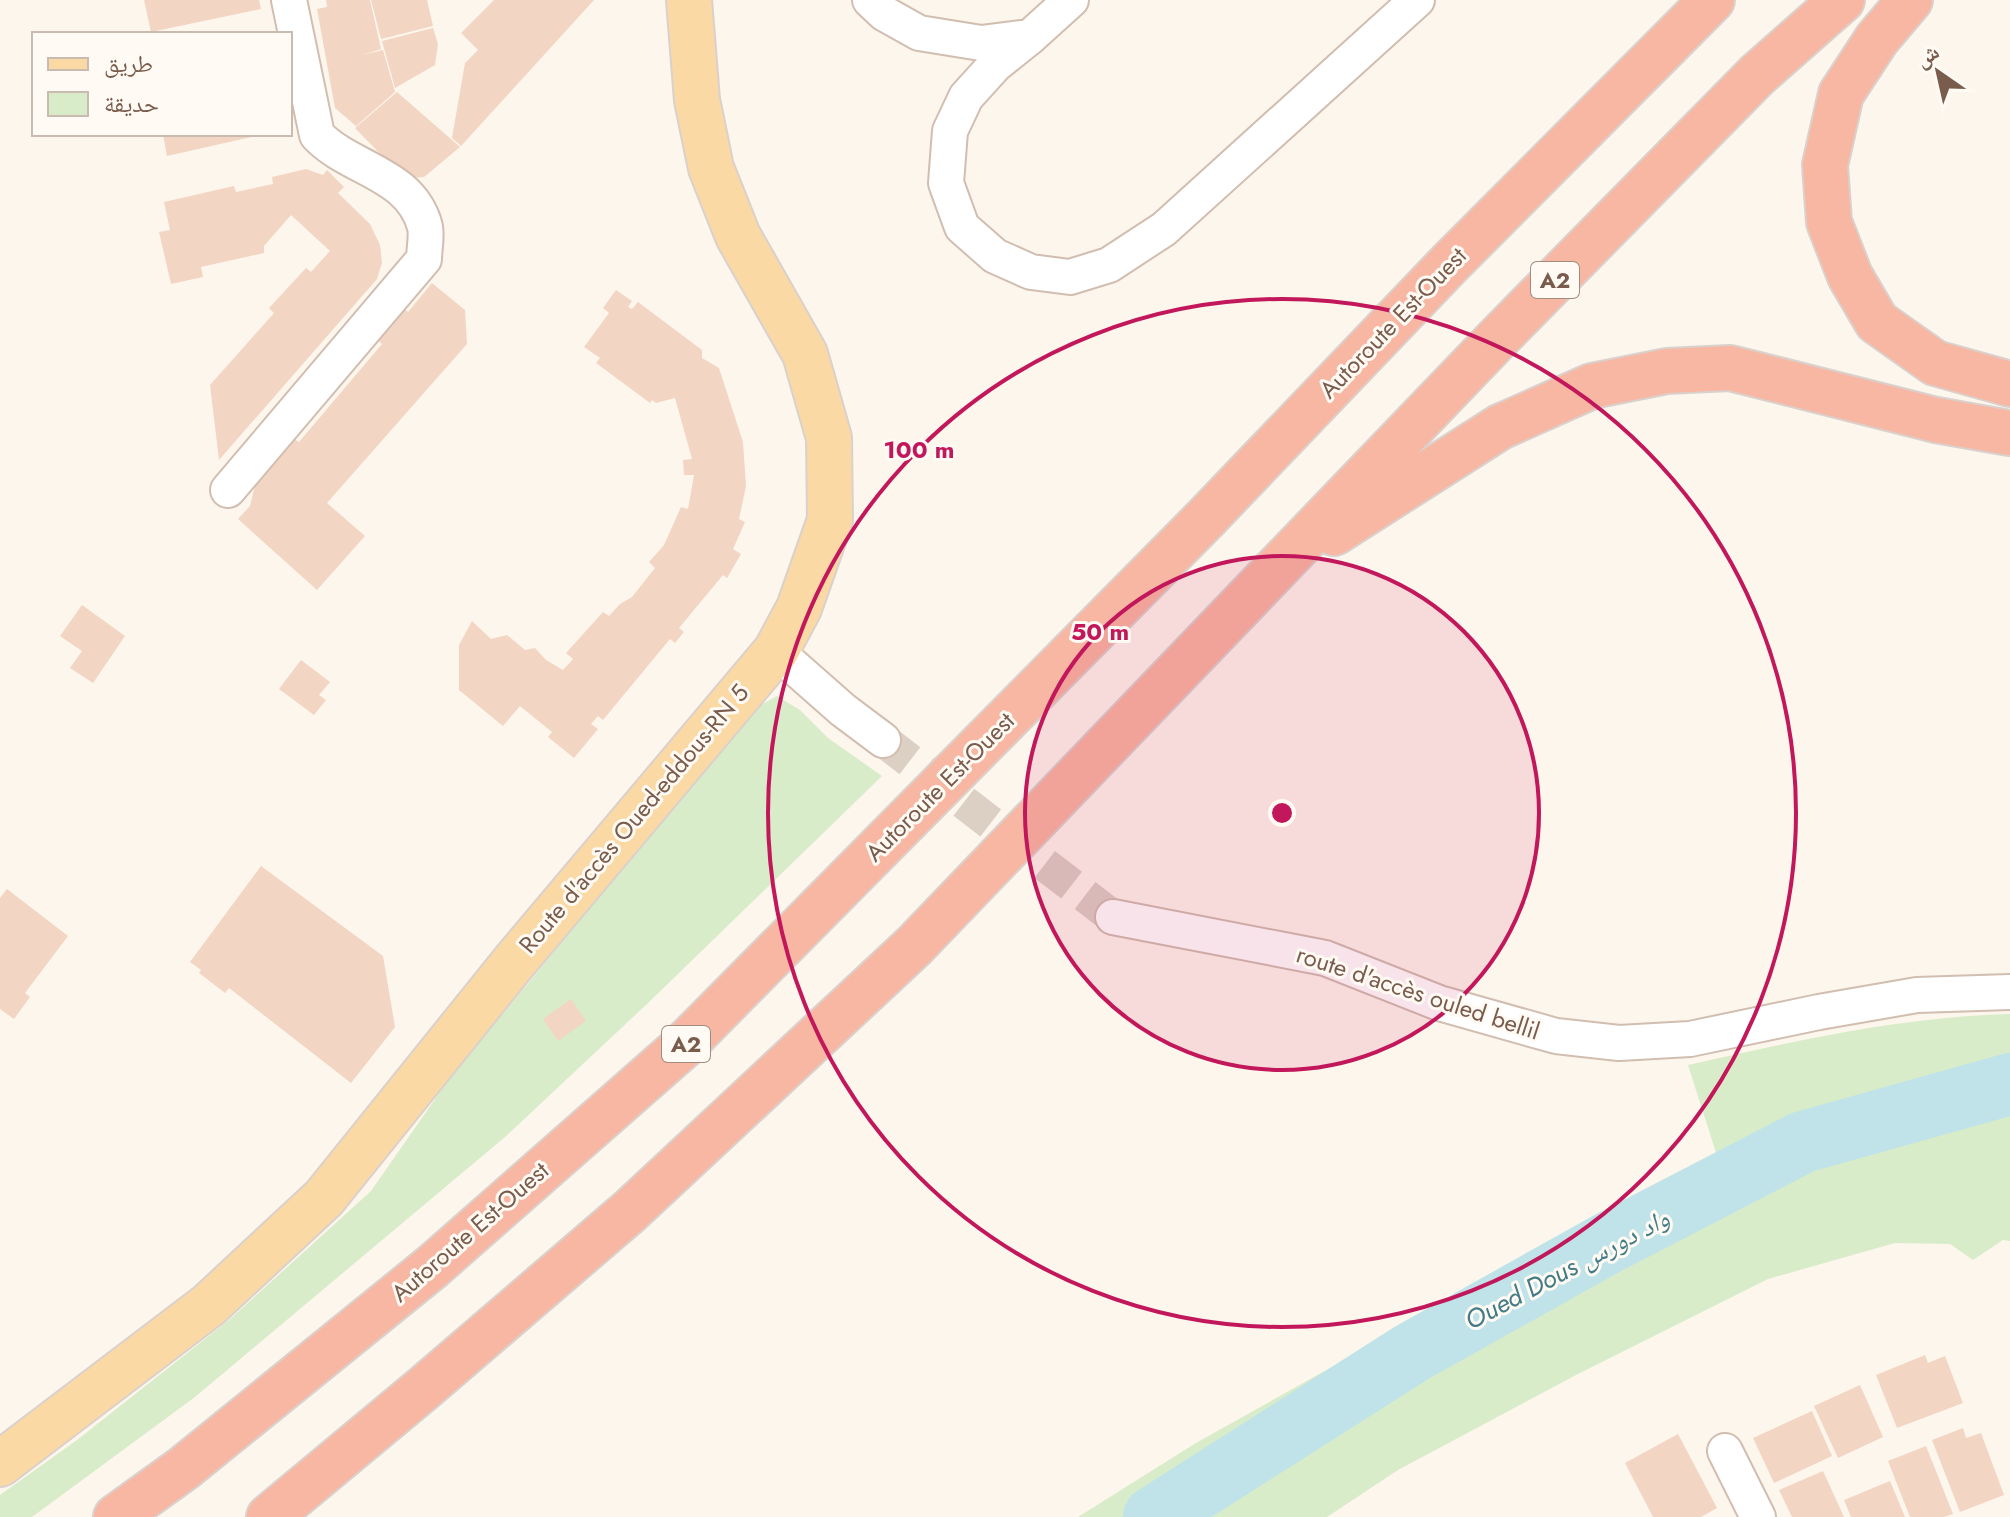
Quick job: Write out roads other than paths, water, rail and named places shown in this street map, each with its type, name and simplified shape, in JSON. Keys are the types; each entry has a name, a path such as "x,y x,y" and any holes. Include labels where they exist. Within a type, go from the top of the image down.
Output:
{"highway":[{"name":"Autoroute Est-Ouest","path":"116,1517 184,1468 432,1267 681,1048 1207,517 1461,252 1712,0"},
{"name":"A2","path":"269,1517 630,1211 914,946 1497,339 1757,75 1842,0"},
{"path":"1910,0 1877,39 1841,94 1825,165 1829,222 1850,276 1877,322 1935,363 2010,384"},
{"path":"1278,569 1500,427 1592,386 1667,371 1730,368 1936,420 2010,433"}],"main road":[{"name":"Route d'accès Oued-eddous-RN 5","path":"0,1464 209,1305 324,1198 514,962 776,651 799,608 830,520 829,438 805,354 738,236 711,168 697,100 689,0"}],"street":[{"path":"228,490 424,259 425,228 411,200 388,178 330,149 317,135 289,0"},
{"path":"870,0 885,14 919,33 981,43 1030,37"},
{"path":"1071,0 995,65 966,97 950,131 946,183 962,227 995,256 1031,272 1070,277 1109,265 1164,229 1417,0"},
{"path":"776,651 843,710 883,740"},
{"name":"route d'accès ouled bellil","path":"1113,917 1325,958 1439,1003 1556,1036 1619,1043 1690,1039 1917,995 2010,992"},
{"path":"1725,1451 1758,1517"}],"waterway":[{"name":"Oued Dous واد دورس","path":"1154,1517 1413,1352 1606,1244 1803,1142 2010,1084"}],"tunnel":[{"path":"883,740 1113,917"}]}
